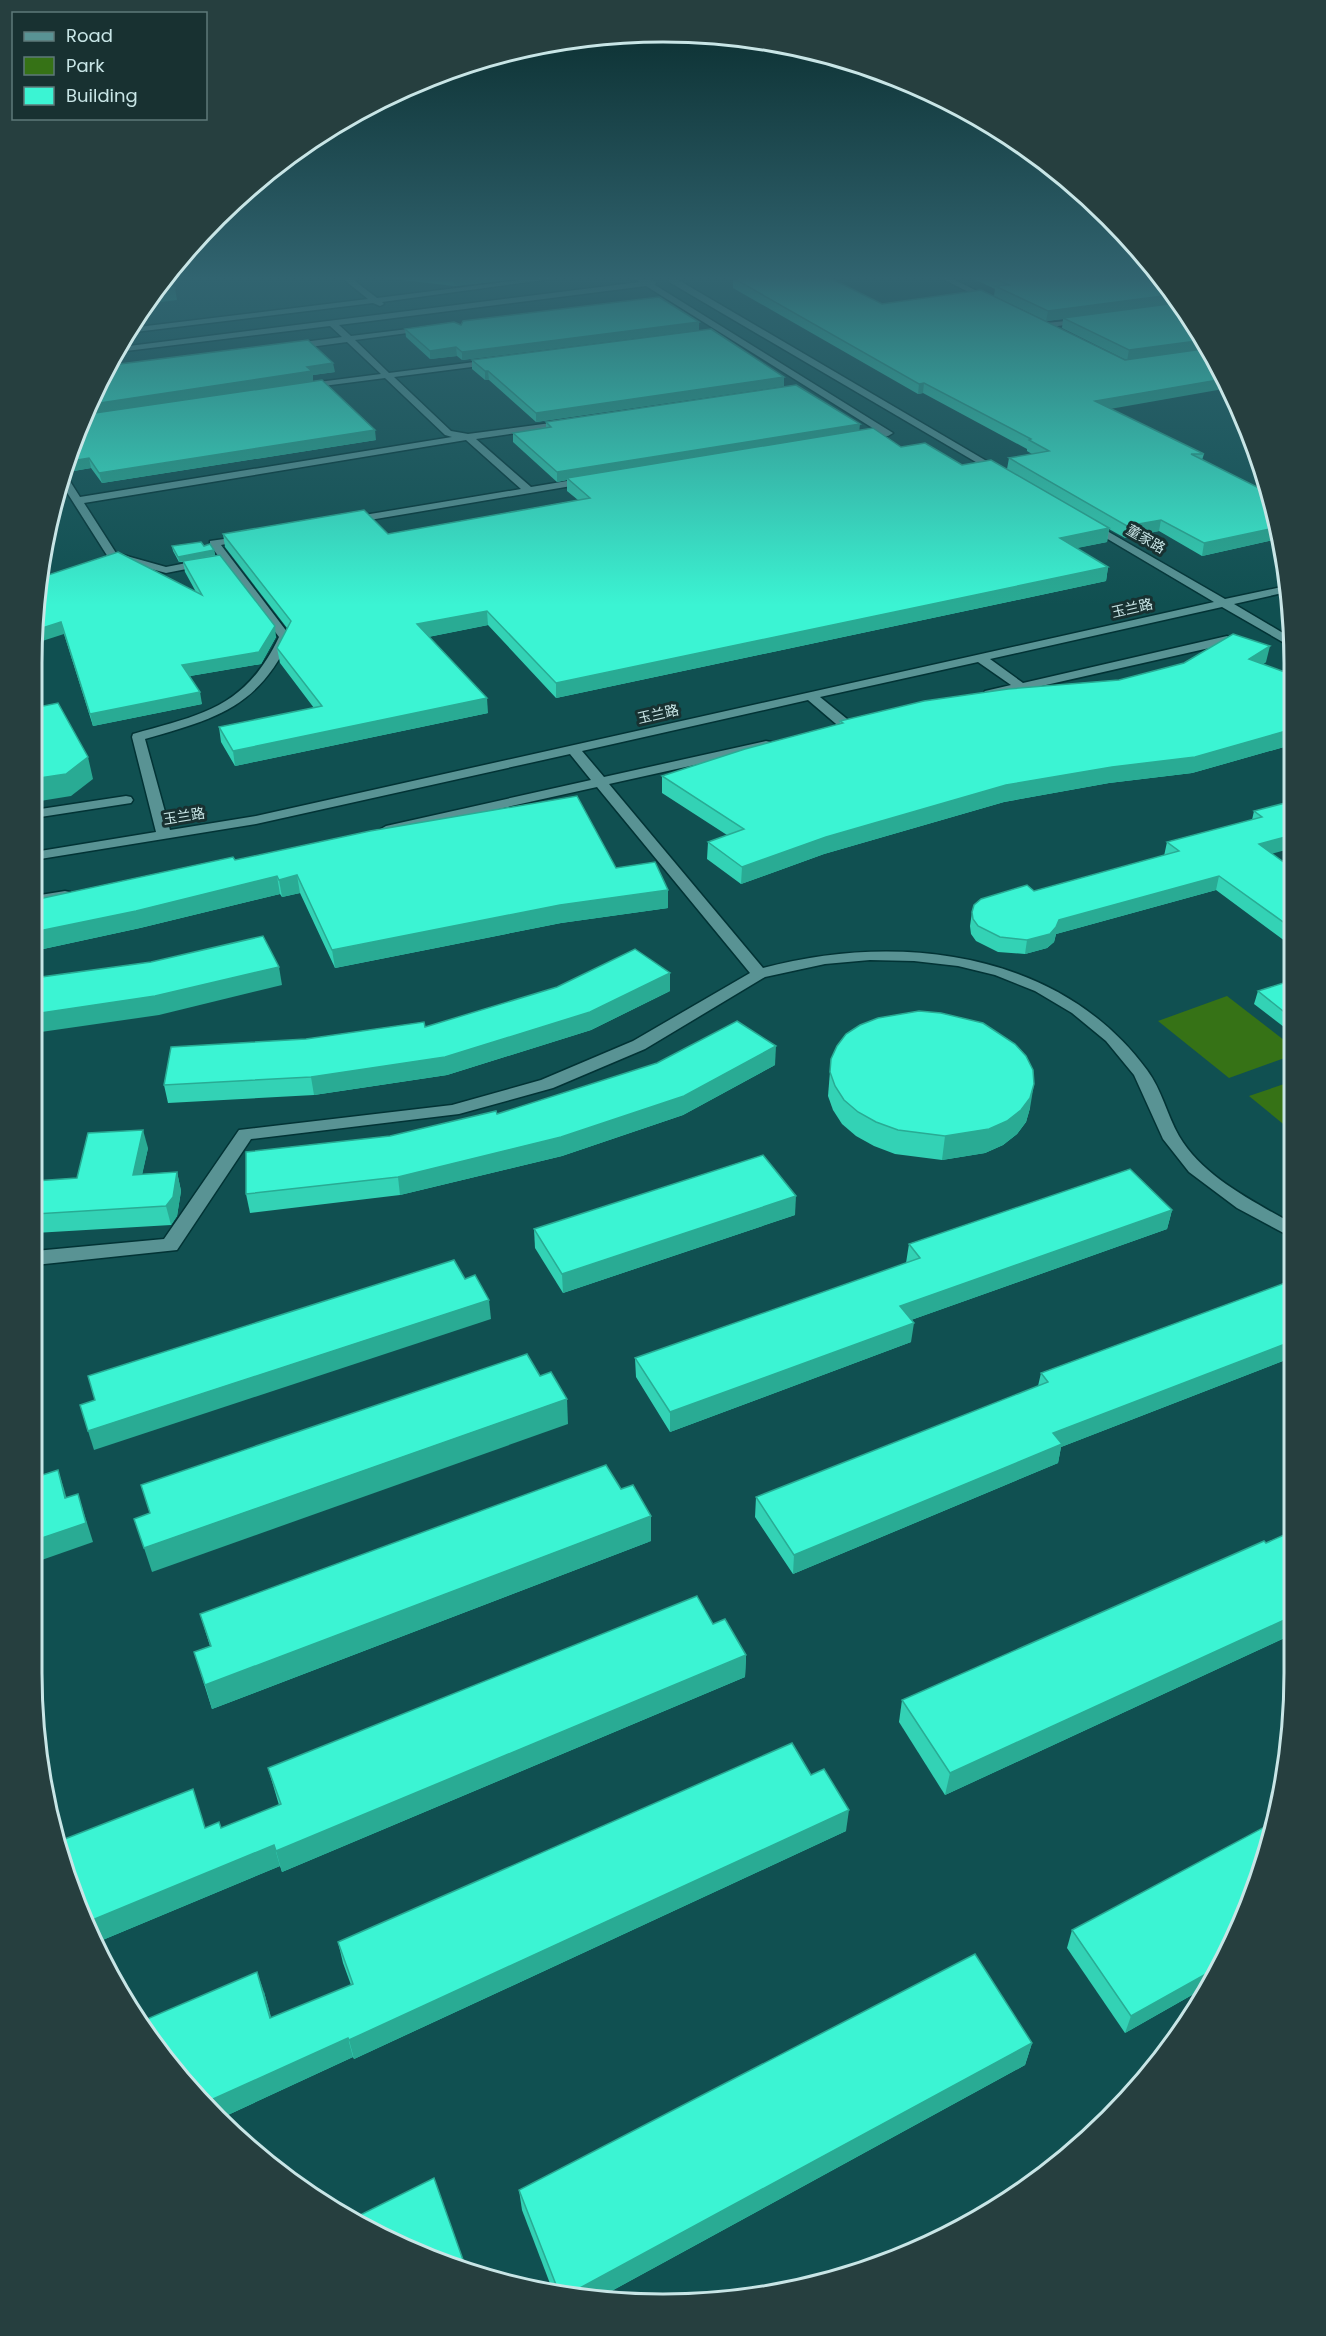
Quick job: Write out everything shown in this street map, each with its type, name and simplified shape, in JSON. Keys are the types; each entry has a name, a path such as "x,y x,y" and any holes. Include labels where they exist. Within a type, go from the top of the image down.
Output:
{"street":[{"path":"293,389 306,387"},
{"path":"399,387 448,433 468,437 528,490"},
{"path":"801,388 806,387"},
{"path":"814,387 888,433 853,439"},
{"path":"855,387 1008,476"},
{"path":"77,501 582,420"},
{"path":"330,524 598,479"},
{"path":"68,486 112,555 166,570 226,559"},
{"name":"董家路","path":"1080,518 1283,638"},
{"path":"164,835 138,737 221,711 260,683 276,660 285,637 214,543 260,535"},
{"name":"玉兰路","path":"42,855 256,820 1280,591"},
{"path":"975,697 1227,639"},
{"path":"980,658 1021,687"},
{"path":"811,696 853,725 825,731"},
{"path":"369,833 780,741"},
{"path":"573,749 759,974"},
{"path":"42,813 126,800"},
{"path":"42,899 80,892"},
{"path":"42,1257 170,1245 245,1134 342,1125 453,1110 547,1084 639,1045 759,974 823,959 895,954 960,961 1021,978 1073,1005 1108,1034 1142,1075 1173,1141 1206,1178 1284,1226"}],"green space":[{"path":"1227,996 1284,1040 1284,1058 1229,1078 1158,1021"},
{"path":"1284,1084 1284,1125 1249,1096"}],"building":[{"path":"107,387 206,387 99,403"},
{"path":"274,387 329,387 375,430 99,473 89,458 76,460 94,413"},
{"path":"506,387 715,387 536,413"},
{"path":"782,387 799,387 860,424 557,472 513,433 551,427 546,422"},
{"path":"932,387 1177,387 1095,401 1204,454 1191,454 1259,488 1269,529 1204,543 1161,520 1127,526 1009,458 1049,451 1029,440 1031,439"},
{"path":"873,428 901,447 925,443 962,465 991,460 1109,528 1060,538 1108,567 556,683 487,611 417,624 487,698 233,751 219,727 322,706 277,648 291,621 223,534 364,510 388,534 590,498 567,478"},
{"path":"201,542 204,546 210,544 214,550 178,557 172,546"},
{"path":"118,552 202,595 183,561 220,555 275,626 259,652 182,665 200,692 90,714 61,622 43,628 48,575"},
{"path":"1233,634 1270,646 1249,659 1284,672 1284,732 1195,757 1112,767 1006,785 826,837 742,867 708,842 744,829 662,776 745,749 843,723 840,721 924,701 1008,689 1119,680 1184,663"},
{"path":"58,703 88,757 66,774 42,778 42,706"},
{"path":"577,796 616,868 655,862 668,890 560,905 332,950 297,875 279,880 277,876 136,911 42,930 42,898 233,857 235,860 370,831"},
{"path":"1284,803 1284,837 1259,844 1284,862 1284,923 1219,876 1059,920 1050,934 1027,940 1000,937 978,926 973,919 974,905 981,899 1027,885 1034,891 1179,851 1167,842 1262,817 1254,811"},
{"path":"263,936 279,967 155,996 42,1013 42,977 151,962"},
{"path":"635,949 670,973 590,1012 445,1057 311,1077 164,1085 171,1047 306,1039 424,1022 425,1027 557,987"},
{"path":"1284,983 1284,1012 1258,991"},
{"path":"919,1011 941,1013 983,1023 1015,1044 1026,1056 1033,1070 1034,1084 1030,1098 1021,1110 1007,1121 989,1129 945,1136 898,1130 858,1112 844,1100 830,1072 831,1059 846,1034 878,1018"},
{"path":"737,1021 776,1046 684,1096 561,1137 398,1177 246,1194 246,1152 390,1136 496,1111 497,1114 657,1063"},
{"path":"143,1130 133,1175 177,1172 173,1197 166,1206 42,1214 42,1180 77,1178 88,1133"},
{"path":"763,1155 796,1196 562,1274 534,1229"},
{"path":"1130,1169 1172,1210 900,1306 914,1323 670,1412 635,1358 920,1258 909,1244"},
{"path":"454,1260 465,1279 475,1275 489,1300 88,1431 80,1405 95,1400 88,1376"},
{"path":"1284,1283 1284,1344 1053,1433 1062,1444 794,1555 756,1497 1048,1382 1041,1373"},
{"path":"527,1354 540,1376 551,1372 567,1399 144,1548 134,1519 150,1513 141,1485"},
{"path":"606,1465 621,1489 633,1485 651,1516 205,1685 194,1652 211,1646 200,1614"},
{"path":"58,1470 65,1498 78,1494 86,1523 42,1538 42,1475"},
{"path":"1284,1535 1284,1620 950,1773 902,1700 1264,1541 1266,1543"},
{"path":"697,1596 713,1624 725,1619 746,1655 276,1851 274,1845 93,1920 65,1839 193,1789 205,1828 219,1822 221,1828 281,1804 268,1768"},
{"path":"792,1743 811,1775 824,1769 849,1810 349,2040 348,2038 212,2099 170,2051 148,2019 257,1972 270,2018 353,1984 338,1942"},
{"path":"1265,1827 1237,1911 1206,1974 1131,2016 1072,1930"},
{"path":"975,1954 1032,2043 579,2288 556,2284 519,2190"},
{"path":"434,2178 464,2261 425,2247 360,2215"}]}
